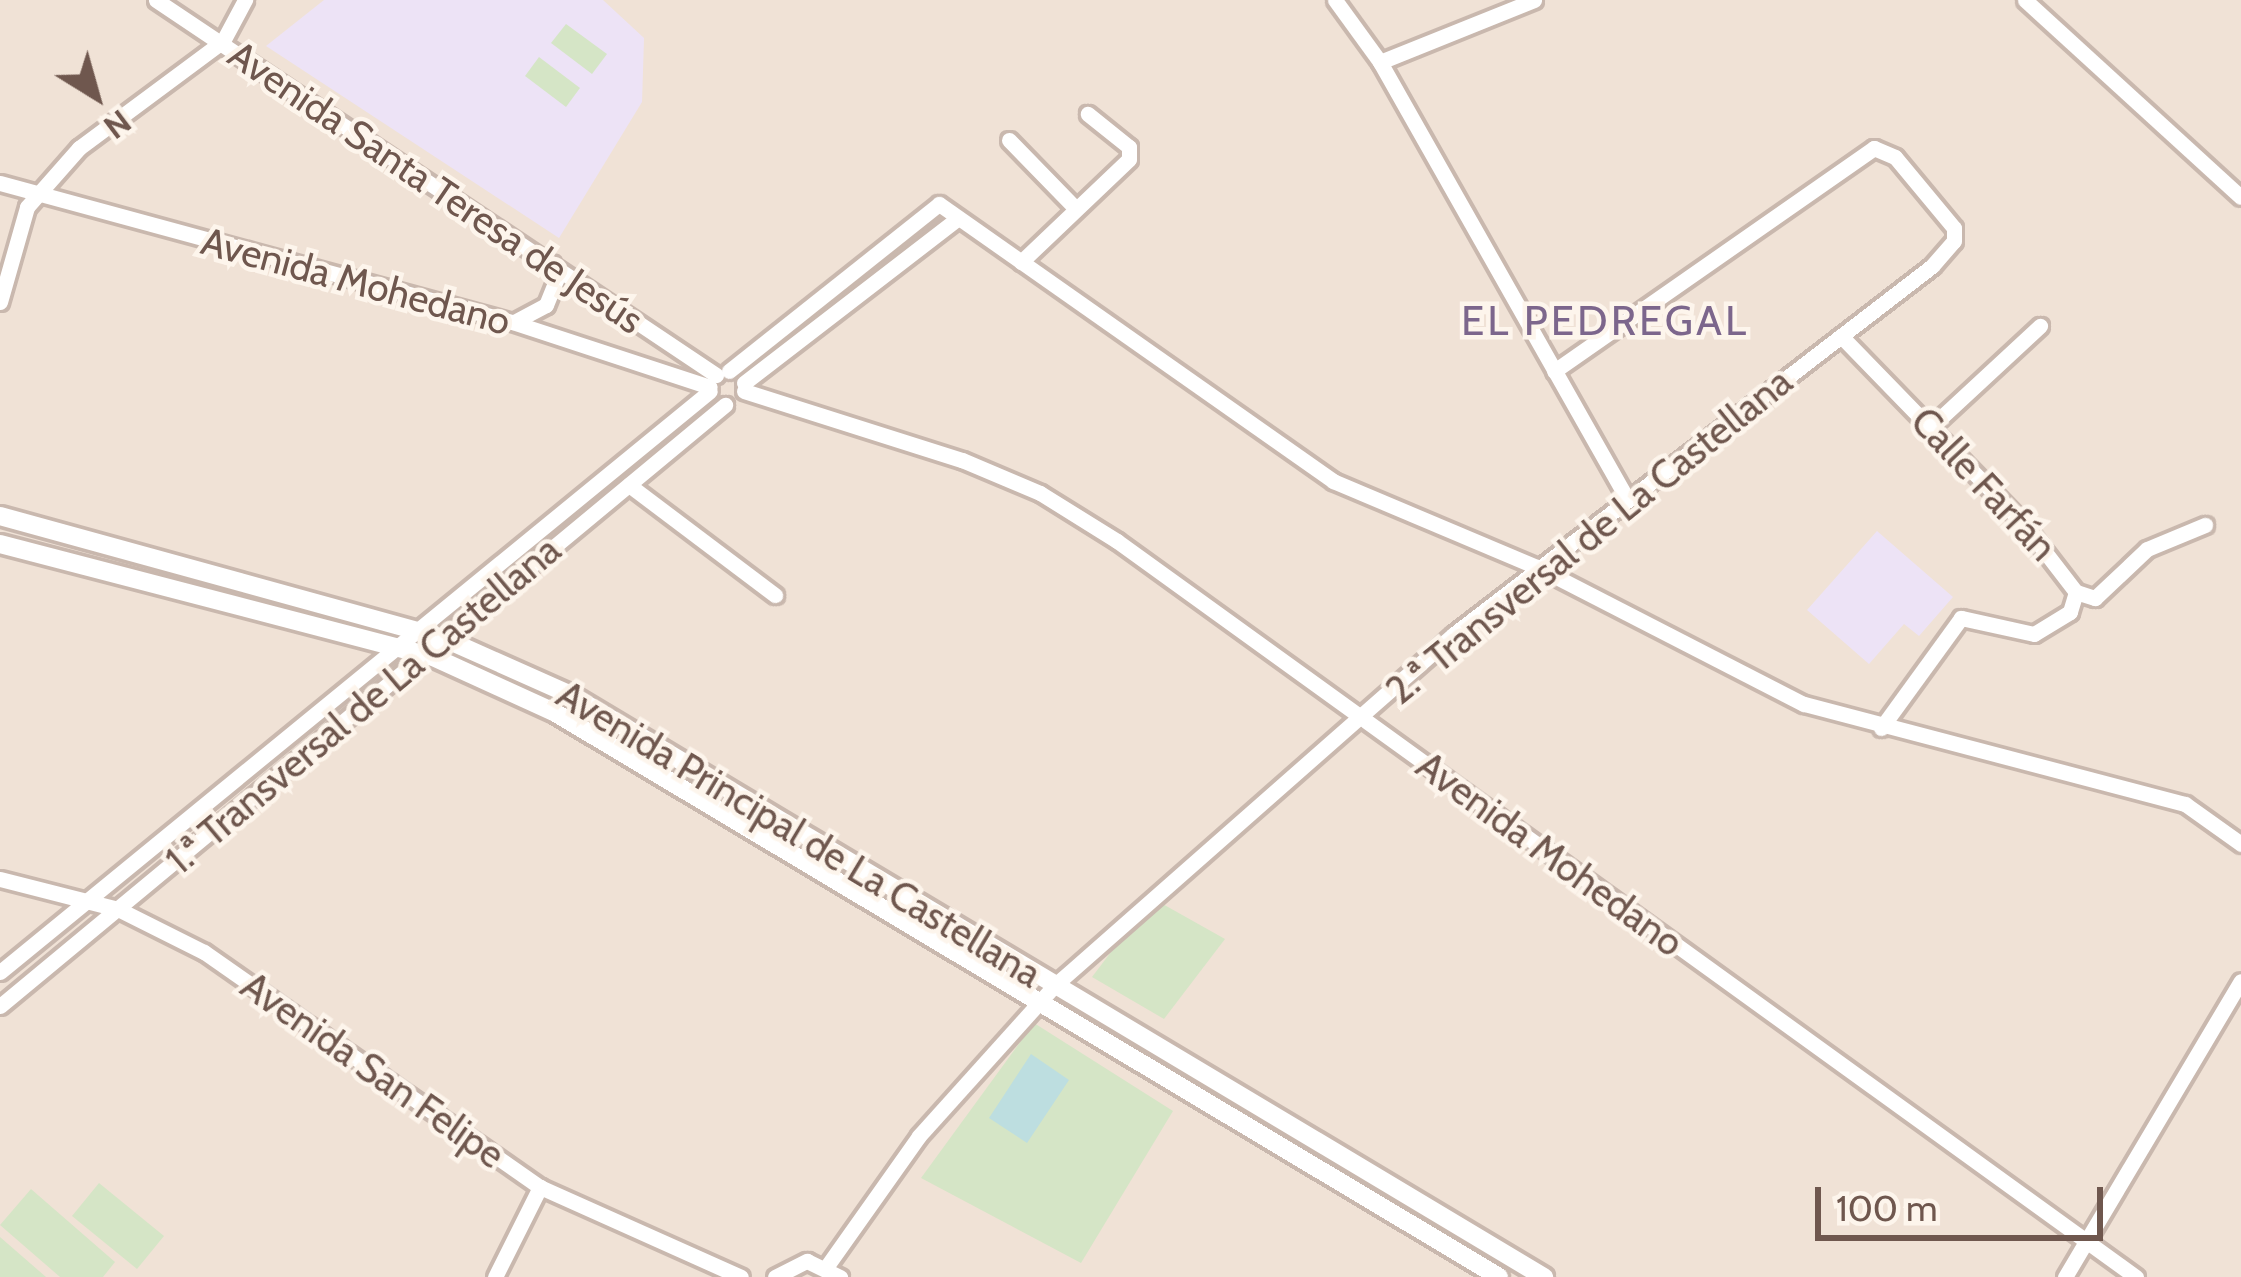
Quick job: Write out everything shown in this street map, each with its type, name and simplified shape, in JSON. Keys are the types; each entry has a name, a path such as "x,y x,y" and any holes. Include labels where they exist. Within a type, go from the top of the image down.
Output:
{"street":[{"name":"Avenida Santa Teresa de Jesús","path":"156,0 552,263 716,381"},
{"path":"0,302 19,224 38,194 79,148 223,41 244,0"},
{"path":"1335,0 1380,62 1626,497"},
{"path":"1380,62 1534,0"},
{"path":"2025,0 2241,197"},
{"path":"1021,262 1129,159 1129,147 1088,114"},
{"path":"1010,140 1076,209"},
{"name":"2.ª Transversal de La Castellana","path":"833,1271 919,1136 1047,994 1537,567 1841,336 1954,241 1954,228 1887,150 1864,154 1554,370"},
{"name":"Avenida Mohedano","path":"0,183 716,381"},
{"name":"1.ª Transversal de La Castellana","path":"0,972 716,381 939,204 958,218 744,387 0,1006"},
{"path":"958,218 1333,481 1537,567 1784,695 1881,728 2185,804 2241,844"},
{"path":"512,322 546,305 556,280 552,263"},
{"path":"1933,424 2040,326"},
{"name":"Calle Farfán","path":"1841,336 1933,424 2076,592 2070,612 2034,634 1960,618 1881,728"},
{"path":"716,381 744,387"},
{"path":"716,381 725,405"},
{"name":"Avenida Mohedano","path":"744,387 871,426 1040,493 1363,718 2136,1277"},
{"path":"629,485 775,596"},
{"name":"Avenida Principal de La Castellana","path":"0,516 443,638 571,695 1499,1277"},
{"path":"2076,592 2096,598 2146,549 2205,525"},
{"name":"Avenida Principal de La Castellana","path":"0,544 423,654 554,712 1544,1277"},
{"name":"Avenida San Felipe","path":"0,878 118,909 286,1006 540,1187 741,1277"},
{"path":"2065,1277 2241,981"},
{"path":"495,1277 540,1187"},
{"path":"776,1277 797,1262 833,1271"}],"shaded area":[{"path":"0,0 2241,0 2241,1277 0,1277"},
{"path":"324,0 603,0 644,38 642,102 559,238 266,46"},
{"path":"1877,531 1953,597 1919,636 1904,624 1869,664 1807,610"}],"green space":[{"path":"566,24 607,54 592,74 551,43"},
{"path":"539,57 580,88 566,107 525,76"},
{"path":"1152,898 1225,939 1164,1019 1092,977"},
{"path":"1034,1023 1173,1111 1081,1263 921,1178"},
{"path":"99,1183 164,1236 137,1269 72,1216"},
{"path":"31,1189 115,1262 103,1277 60,1277 0,1225"},
{"path":"0,1237 46,1277 0,1277"}],"water":[{"path":"1031,1054 1069,1080 1027,1143 989,1118"}],"district":[{"name":"EL PEDREGAL","path":"1605,320"}]}
